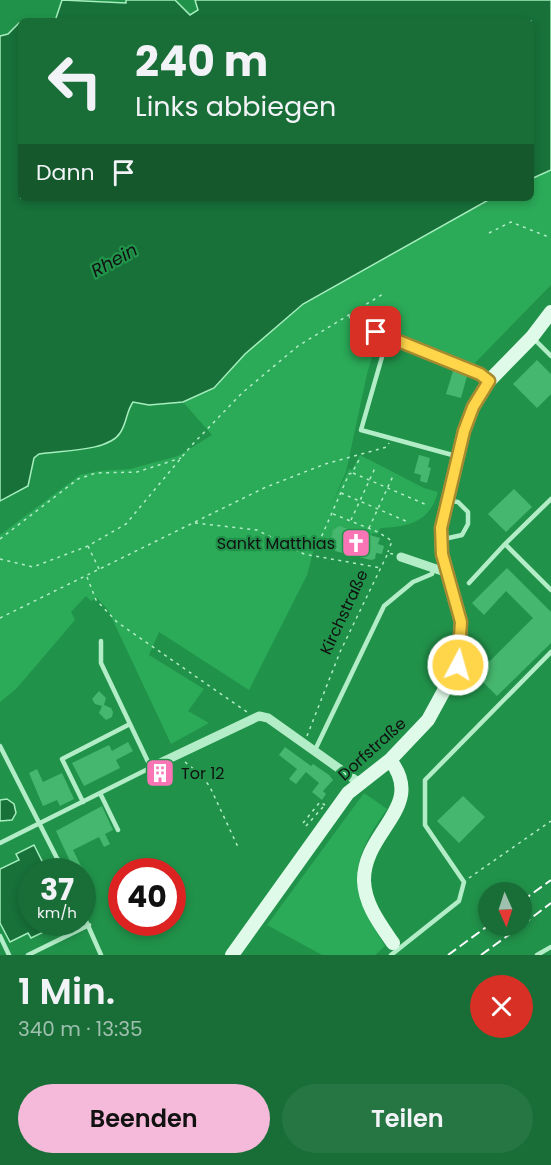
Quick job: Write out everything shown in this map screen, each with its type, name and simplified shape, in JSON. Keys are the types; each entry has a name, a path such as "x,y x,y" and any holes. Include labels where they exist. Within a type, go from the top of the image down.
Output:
{"street":[{"name":"Dorfstraße","path":"232,955 332,806 358,782 390,760 428,720 458,665 461,622 448,573 441,540 441,528 458,456 473,407 489,381 532,338 551,312"},
{"path":"401,557 448,573"},
{"path":"160,763 259,716 268,718 358,782"},
{"path":"390,760 403,782 402,796 368,853 364,881 372,910 392,949"}],"lane":[{"path":"376,332 480,374 489,381"},
{"path":"388,336 361,430 458,456"},
{"path":"532,338 551,356"},
{"path":"469,583 551,499"},
{"path":"441,540 462,536 470,516 458,502 447,500"},
{"path":"505,544 551,590"},
{"path":"315,750 384,606 413,582 432,573 434,568"},
{"path":"101,641 101,663 151,768"},
{"path":"392,949 459,902 464,891 464,882 425,825 425,780 551,652"},
{"path":"82,802 62,759 130,724"},
{"path":"0,746 56,858"},
{"path":"0,843 160,763"},
{"path":"100,793 118,830"},
{"path":"0,936 9,955"},
{"path":"28,955 67,936"},
{"path":"93,936 101,955"},
{"path":"537,955 551,947"}],"path":[{"path":"489,233 511,222 551,237"},
{"path":"0,559 33,567 88,546 126,524 182,458 258,380 298,346 383,294"},
{"path":"348,316 354,323 376,332"},
{"path":"0,618 264,488 325,464 387,447 391,438"},
{"path":"0,539 49,504 68,485 87,476 137,472 182,458"},
{"path":"330,544 320,540 349,474 352,473 360,458"},
{"path":"351,521 376,466"},
{"path":"352,473 427,505"},
{"path":"369,528 393,476"},
{"path":"341,493 408,522"},
{"path":"332,514 369,528 392,541 388,553 401,557"},
{"path":"194,523 257,530 304,554 381,568"},
{"path":"88,546 99,570"},
{"name":"Kirchstraße","path":"303,742 316,718 340,652 388,553"},
{"path":"87,576 96,600 117,622 236,703 247,712 250,719"},
{"path":"181,753 186,764 202,776 210,787 238,848"},
{"path":"303,823 320,802 332,806"},
{"path":"306,826 332,806"},
{"path":"464,882 551,821"}],"shaded area":[{"path":"551,170 551,285 474,364 381,327 367,374 346,472 331,506 349,469 352,470 360,455 424,488 438,492 430,510 409,524 380,528 378,534 372,533 371,535 343,527 332,534 332,545 336,549 332,551 328,546 316,541 307,575 249,690 159,632 149,655 204,689 188,711 209,723 171,744 108,610 97,598 91,601 86,596 71,612 75,620 16,689 0,702 0,535 80,475 98,471 130,469 178,456 212,435 183,402 214,388 245,354 303,304 487,201 534,201 534,178"},
{"path":"364,793 387,809 364,847 359,862 358,877 359,892 365,908 385,946 375,955 322,955 267,925"}],"water":[{"path":"62,0 126,3 126,0 175,0 190,15 198,10 195,0 551,0 551,170 534,178 534,18 56,18"},
{"name":"Rhein","path":"18,24 18,201 487,201 303,304 245,354 214,388 183,402 149,405 133,402 120,433 105,444 39,454 34,458 28,486 0,501 0,36 8,34"},
{"path":"7,799 14,804 16,813 12,820 0,821 0,800"},
{"path":"34,845 40,858 18,858 16,854"},
{"path":"18,860 18,936 22,936 10,942 0,923 0,869"}],"building":[{"path":"537,360 551,374 551,394 537,408 513,384"},
{"path":"453,371 467,376 461,398 446,394"},
{"path":"419,455 430,458 428,467 431,468 427,483 420,481 421,475 414,473"},
{"path":"514,489 532,507 506,532 488,514"},
{"name":"Sankt Matthias","path":"339,526 380,538 378,544 384,546 382,554 376,553 375,559 371,560 335,551 331,539 333,530"},
{"path":"507,568 551,612 551,643 497,696 476,675 533,618 506,591 484,615 472,603"},
{"path":"99,691 106,698 104,705 111,708 113,712 112,717 106,720 99,713 102,706 95,704 92,699"},
{"path":"128,742 133,751 116,760 120,768 84,786 72,763 109,745 112,751"},
{"path":"285,747 311,766 313,764 329,775 333,780 323,791 326,794 322,800 312,792 319,783 306,772 296,784 289,779 297,769 279,755"},
{"path":"37,769 43,782 62,773 74,799 60,806 57,800 43,806 29,773"},
{"path":"463,796 485,817 459,843 437,821"},
{"path":"102,806 113,830 105,834 110,844 104,847 99,837 73,850 77,858 69,858 56,831"}],"railway":[{"path":"532,894 551,880"},
{"path":"532,917 551,903"},
{"path":"448,955 478,933"},
{"path":"481,955 507,936"}],"place":[{"name":"Sankt Matthias","path":"356,543"},
{"name":"Tor 12","path":"160,773"}],"route":[{"path":"376,332 480,374 489,381 473,407 464,431 441,528 442,554 456,595 461,622 458,665"}]}
